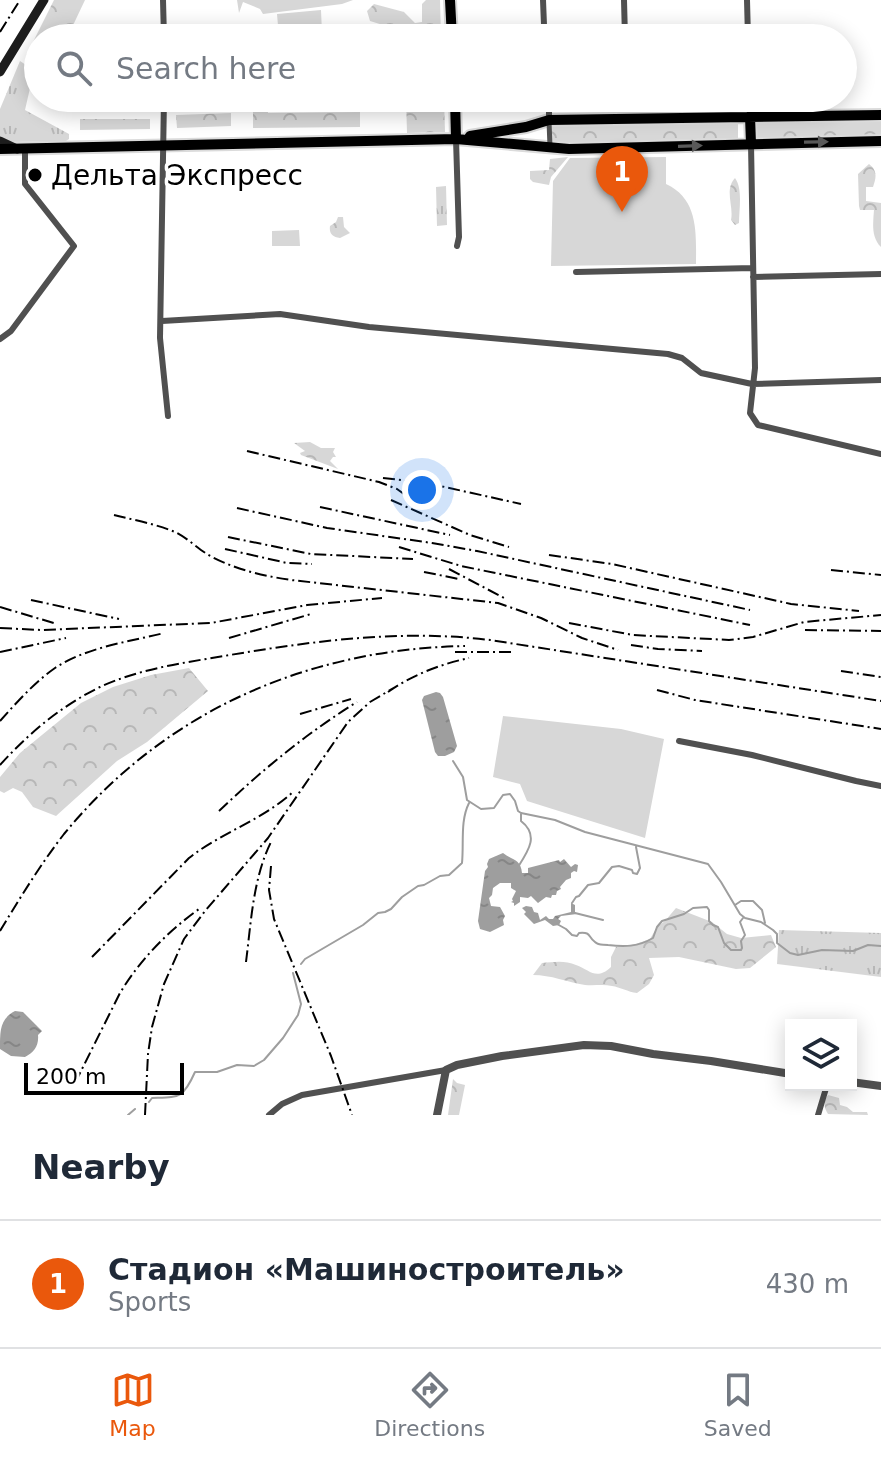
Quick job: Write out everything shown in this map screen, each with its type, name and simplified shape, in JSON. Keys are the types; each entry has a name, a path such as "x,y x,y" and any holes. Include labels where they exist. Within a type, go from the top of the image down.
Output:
{"main road":[{"path":"29,24 44,0"},
{"path":"450,0 451,24"},
{"path":"0,72 24,33"},
{"path":"455,112 456,139"},
{"path":"456,139 549,120 881,115"},
{"path":"750,116 751,144"},
{"path":"536,124 532,133 537,147"},
{"path":"0,149 456,139 569,149 881,141"},
{"path":"0,141 21,149"}],"street":[{"path":"163,0 164,24"},
{"path":"543,0 544,24"},
{"path":"624,0 625,24"},
{"path":"747,0 748,24"},
{"path":"164,112 160,338 168,416"},
{"path":"549,112 550,148"},
{"path":"750,112 750,116"},
{"path":"456,139 457,246"},
{"path":"751,144 755,368 750,413 758,425 881,454"},
{"path":"0,339 11,331 74,246 25,184 21,149"},
{"path":"576,272 753,268"},
{"path":"753,277 881,274"},
{"path":"162,321 280,314 369,327 668,354 682,358 701,373 752,384 881,380"},
{"path":"679,741 881,786"},
{"path":"269,1115 282,1104 302,1095 446,1070 502,1056 584,1045 611,1046 785,1073"},
{"path":"437,1115 446,1070"},
{"path":"857,1083 881,1086"},
{"path":"818,1115 825,1091"}],"green space":[{"path":"54,0 85,0 74,24 42,24"},
{"path":"237,0 353,0 263,14 260,9 243,2 239,13"},
{"path":"426,0 440,0 441,24 380,24 370,21 367,11 374,4 404,12 415,23 422,22 422,4"},
{"path":"321,10 322,24 278,24 277,14"},
{"path":"20,61 24,64 24,112 69,134 69,139 10,142 0,138 0,109"},
{"path":"253,112 360,112 360,127 253,128"},
{"path":"406,112 444,112 445,132 407,133"},
{"path":"231,113 231,126 177,128 176,115"},
{"path":"881,118 881,137 757,139 756,121"},
{"path":"80,119 150,119 150,129 80,130"},
{"path":"738,122 738,140 551,144 551,125"},
{"path":"568,157 551,177 549,185 530,179 530,171 549,170 550,159"},
{"path":"666,157 666,184 685,199 693,218 696,264 551,266 553,181 570,158"},
{"path":"869,164 874,169 875,178 873,187 866,187 866,201 881,203 881,247 874,234 874,210 860,210 859,206 858,174"},
{"path":"735,178 740,199 739,223 735,225 731,220 730,193"},
{"path":"446,186 447,225 437,226 436,187"},
{"path":"338,217 343,217 344,227 350,233 340,238 330,231 330,226"},
{"path":"299,230 300,246 272,246 272,231"},
{"path":"310,442 321,448 335,448 333,452 336,457 330,461 338,469 301,455 305,451 294,443"},
{"path":"189,668 208,691 147,742 117,761 56,816 33,807 22,792 13,788 4,793 0,791 0,777 20,753 81,703 113,687 151,675"},
{"path":"503,716 621,729 664,739 645,838 527,801 520,784 493,777"},
{"path":"676,908 741,938 771,935 776,947 750,968 736,969 679,957 649,958 654,975 649,984 637,993 612,986 585,985 533,975 542,963 559,962 572,963 597,974 606,971 611,967 611,957 616,947 650,939"},
{"path":"779,930 881,933 881,977 777,964"},
{"path":"453,1079 465,1085 459,1115 448,1115"},
{"path":"828,1095 839,1098 840,1105 853,1112 867,1112 868,1115 828,1114 825,1100"}],"water":[{"path":"436,692 443,697 457,746 454,752 445,756 438,756 435,752 422,700 424,696"},
{"path":"503,853 518,862 522,873 528,873 528,868 564,859 571,867 578,865 577,872 571,873 571,878 566,880 556,895 538,903 531,896 520,897 520,902 514,906 511,902 516,891 511,888 511,883 500,883 493,888 489,898 491,906 500,907 505,916 504,925 490,932 480,929 478,921 485,871 489,859"},
{"path":"571,903 575,905 577,914 561,916 559,925 553,926 545,920 534,924 522,908 532,907 540,920 546,916 553,919 571,912"},
{"path":"15,1011 23,1012 42,1031 35,1048 25,1057 11,1056 0,1049 2,1026"}],"waterway":[{"path":"453,761 463,777 467,800 481,809 494,808 503,795 510,794 521,813 708,864 740,914 773,930 777,934 777,943 790,953 853,951 868,945 881,946"},
{"path":"301,964 378,913 391,909 418,886 449,875 462,863 463,825 469,803"},
{"path":"518,867 529,849 531,837 521,821 521,814"},
{"path":"572,903 588,885 599,883 612,867 619,866 637,874 640,868 636,847"},
{"path":"735,905 741,901 753,901 762,910 765,923"},
{"path":"557,924 572,935 588,934 598,944 631,946 653,938 662,921 693,908 707,907 709,921 718,927 724,943 731,950 741,950 745,935 740,922 743,918"},
{"path":"575,913 603,920"},
{"path":"149,1102 152,1098 179,1095 195,1072 217,1072 237,1065 254,1066 264,1060 298,1015 301,1004 293,973"},
{"path":"128,1115 135,1109"}],"railway":[{"path":"0,32 20,0"},
{"path":"247,451 379,482 397,489 415,502"},
{"path":"383,478 427,483 521,504"},
{"path":"391,500 470,535 509,547"},
{"path":"320,507 450,535"},
{"path":"237,508 327,528 477,551 750,610"},
{"path":"114,515 175,532 212,557 251,572 291,580 498,603 618,650"},
{"path":"228,537 311,554 413,559"},
{"path":"399,547 461,566 750,625"},
{"path":"225,549 287,563 312,564"},
{"path":"549,555 612,564 791,604 859,611"},
{"path":"449,569 506,599"},
{"path":"831,570 881,575"},
{"path":"424,572 459,579"},
{"path":"0,628 41,630 211,623 307,605 382,598"},
{"path":"31,600 119,619"},
{"path":"0,607 57,624"},
{"path":"229,638 311,614"},
{"path":"569,623 633,635 729,640 753,637 804,622 881,615"},
{"path":"805,630 881,631"},
{"path":"0,721 40,680 67,661 108,646 164,633"},
{"path":"0,765 34,731 59,712 86,694 115,681 192,661 357,638 423,636 490,640 881,701"},
{"path":"0,652 66,638"},
{"path":"631,645 702,651"},
{"path":"0,931 64,834 104,791 147,753 194,721 243,695 295,674 350,659 407,650 465,646"},
{"path":"455,652 511,652"},
{"path":"388,692 427,671 469,658"},
{"path":"841,671 881,677"},
{"path":"145,1115 152,1027 164,984 184,939 268,838 348,722 370,702 397,686"},
{"path":"657,690 695,700 881,729"},
{"path":"300,714 351,699"},
{"path":"219,811 285,753 357,702"},
{"path":"92,957 189,858 269,810 294,791"},
{"path":"246,962 256,886 271,842"},
{"path":"271,866 269,890 274,919 352,1115"},
{"path":"75,1083 120,993 136,969 155,947 199,909"}],"place":[{"name":"Дельта Экспресс","path":"35,175"},
{"name":"Стадион «Машиностроитель»","path":"622,212"}]}
